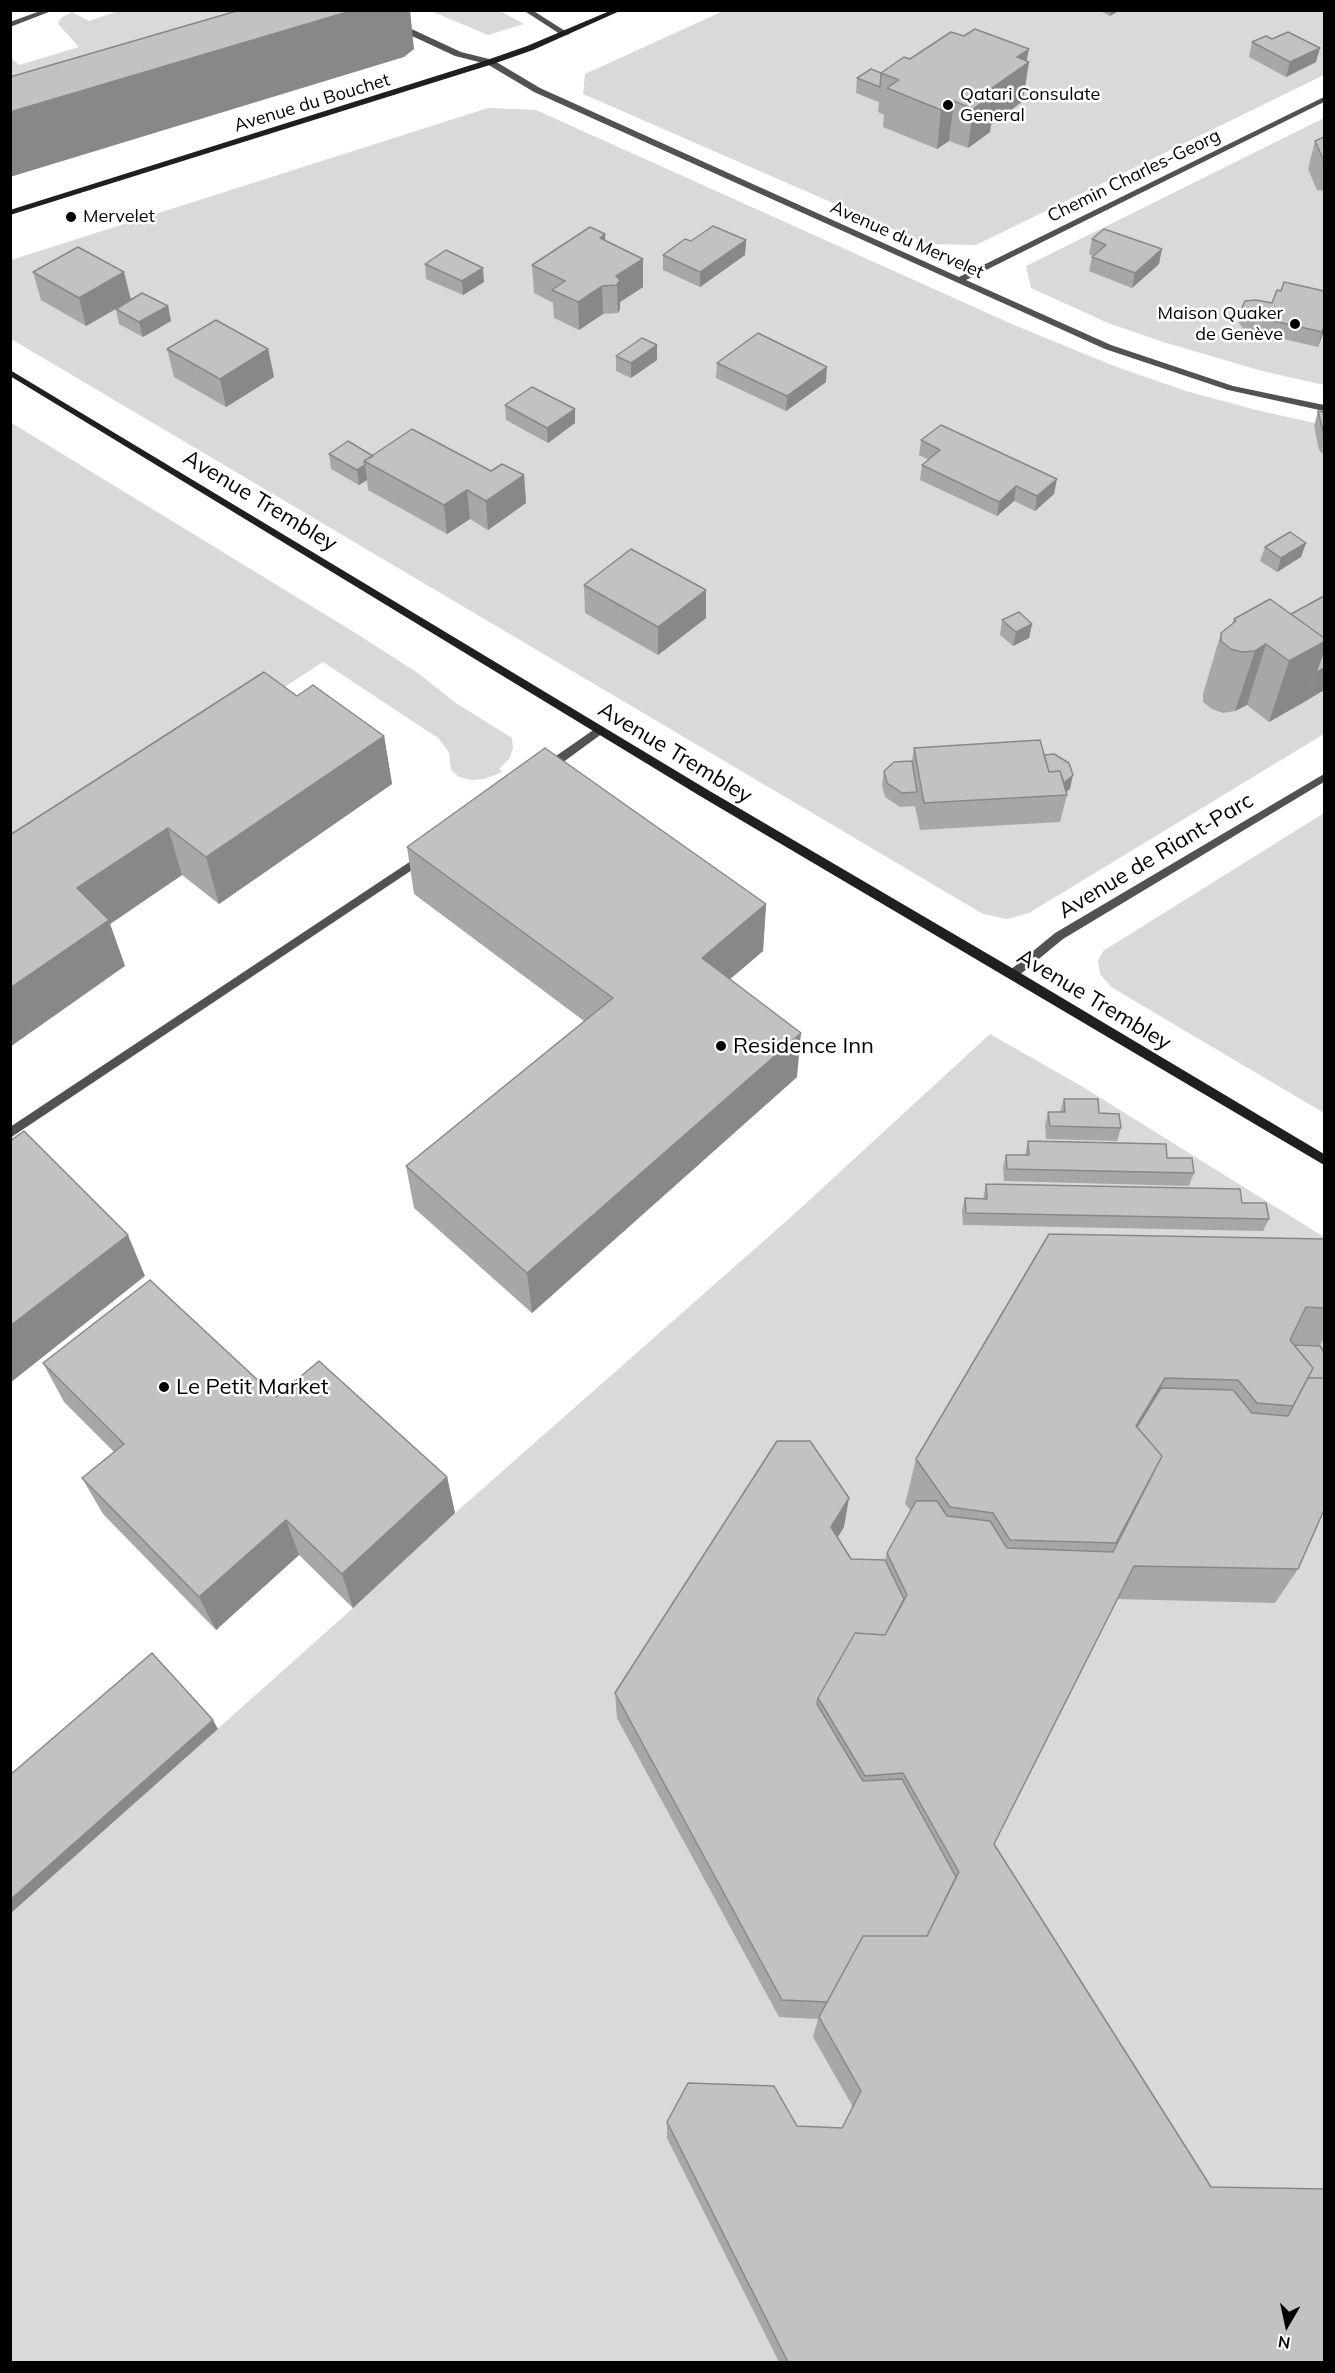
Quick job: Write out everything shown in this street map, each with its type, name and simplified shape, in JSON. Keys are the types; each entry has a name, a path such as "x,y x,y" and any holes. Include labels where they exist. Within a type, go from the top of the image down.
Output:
{"street":[{"path":"10,25 51,10"},
{"path":"526,10 566,34"},
{"name":"Avenue du Bouchet","path":"10,213 490,62 566,34 619,10"},
{"name":"Avenue du Mervelet","path":"389,21 458,54 490,62 537,90 958,281 1119,350 1231,388 1324,408"},
{"name":"Chemin Charles-Georg","path":"958,281 1324,99"},
{"name":"Avenue Trembley","path":"10,372 599,730 1324,1160"},
{"path":"539,774 599,730"},
{"name":"Avenue de Riant-Parc","path":"1013,974 1059,936 1324,778"},
{"path":"10,1133 431,851"}],"shaded area":[{"path":"121,10 344,11 11,110 10,57 19,65 79,47 58,24 61,18 72,12 89,21"},
{"path":"431,11 500,11 524,24 488,35"},
{"path":"723,11 1324,11 1324,75 976,245 927,244 583,94 585,74"},
{"path":"488,108 536,110 1014,325 1114,366 1186,391 1324,425 1324,734 1029,913 1007,919 983,914 11,339 11,260"},
{"path":"1324,118 1324,385 1262,371 1163,342 1108,323 1031,288 1026,266"},
{"path":"10,422 357,634 418,673 456,703 512,738 513,748 510,758 499,769 503,772 484,779 471,780 459,777 451,770 449,752 438,738 323,662 138,782 11,895"},
{"path":"1324,813 1324,1113 1111,987 1100,974 1098,961 1103,951"},
{"path":"990,1034 1083,1087 1324,1237 1324,2362 11,2362 10,1914 353,1608 455,1513 792,1216"}],"building":[{"path":"240,10 354,10 10,112 10,77"},
{"path":"975,29 1029,49 1017,57 1029,62 989,90 995,93 973,109 954,101 941,110 887,88 899,80 881,73 904,57 910,59 951,32 964,36"},
{"path":"1288,32 1320,48 1290,62 1252,42 1266,36 1272,39"},
{"path":"871,69 881,73 880,87 857,78"},
{"path":"1324,137 1324,161 1315,141"},
{"path":"713,226 746,240 700,272 663,255 685,239 691,241"},
{"path":"590,227 605,234 600,238 643,259 616,276 620,280 617,285 602,286 578,302 552,290 565,281 532,265"},
{"path":"1104,229 1162,249 1135,273 1092,257 1106,245 1092,239"},
{"path":"78,247 124,272 79,298 33,272"},
{"path":"446,250 483,268 462,281 425,264"},
{"path":"1284,282 1324,291 1322,332 1248,315 1242,308 1245,301 1256,300 1272,303 1277,290 1281,291"},
{"path":"142,293 168,306 139,322 116,309"},
{"path":"216,320 268,349 220,379 167,349"},
{"path":"758,333 827,367 787,396 717,363"},
{"path":"642,338 657,345 631,363 616,356"},
{"path":"532,387 575,409 547,428 505,405"},
{"path":"1318,411 1324,412 1324,435"},
{"path":"941,425 1057,479 1037,496 1016,486 999,502 922,465 940,450 921,440"},
{"path":"412,429 491,471 502,464 524,475 486,501 467,490 444,505 364,461"},
{"path":"348,441 373,456 364,461 365,465 357,470 329,454"},
{"path":"1290,532 1306,543 1281,558 1265,547"},
{"path":"631,549 706,590 658,627 584,585"},
{"path":"1324,596 1324,638 1291,614"},
{"path":"1270,599 1324,638 1324,642 1289,661 1266,644 1255,651 1242,652 1231,649 1221,641 1221,633 1236,621 1234,619"},
{"path":"1019,612 1032,624 1016,632 1002,620"},
{"path":"1324,649 1324,668 1316,673"},
{"path":"264,672 297,696 313,685 384,736 206,857 168,828 77,888 109,920 10,988 10,835"},
{"path":"1040,740 1049,772 1060,771 1067,795 924,803 914,748"},
{"path":"545,748 766,904 702,958 801,1033 527,1273 406,1166 613,998 407,847"},
{"path":"1054,754 1069,763 1073,775 1064,783 1060,771 1049,772 1044,755"},
{"path":"912,761 917,792 902,793 887,783 884,771 894,762"},
{"path":"1064,1099 1098,1099 1099,1113 1119,1114 1121,1128 1050,1126 1048,1112 1065,1112"},
{"path":"24,1131 128,1235 10,1326 10,1141"},
{"path":"1028,1141 1166,1144 1167,1158 1192,1158 1194,1173 1007,1169 1006,1155 1029,1155"},
{"path":"986,1184 1240,1189 1242,1203 1266,1203 1269,1219 966,1213 965,1198 987,1199"},
{"path":"1049,1234 1324,1239 1324,1308 1306,1307 1290,1340 1313,1368 1293,1406 1257,1403 1238,1380 1165,1378 1136,1426 1162,1456 1116,1543 1010,1540 993,1513 950,1507 916,1459"},
{"path":"150,1280 276,1397 319,1361 447,1477 342,1574 286,1520 199,1597 82,1478 124,1444 43,1363"},
{"path":"1294,1345 1320,1346 1324,1352 1324,1378 1308,1378 1313,1368"},
{"path":"1308,1378 1324,1378 1324,1510 1298,1569 1134,1566 994,1844 1211,2187 1324,2189 1324,2362 788,2362 667,2122 688,2083 774,2086 797,2126 842,2128 861,2091 819,2017 863,1936 927,1936 959,1872 903,1773 865,1776 818,1698 855,1633 885,1635 907,1595 887,1553 916,1501 937,1501 947,1516 990,1521 1007,1548 1113,1552 1162,1456 1137,1427 1161,1388 1233,1390 1252,1413 1288,1416"},
{"path":"777,1441 810,1441 849,1498 831,1527 851,1559 885,1560 904,1599 885,1635 855,1633 818,1698 817,1704 863,1781 902,1779 956,1877 927,1936 863,1936 827,2002 782,2000 615,1693"},
{"path":"152,1653 213,1720 10,1900 10,1775"}],"place":[{"name":"Qatari Consulate General","path":"948,105"},
{"name":"Mervelet","path":"71,217"},
{"name":"Maison Quaker de Genève","path":"1295,324"},
{"name":"Residence Inn","path":"721,1046"},
{"name":"Le Petit Market","path":"164,1387"}]}
